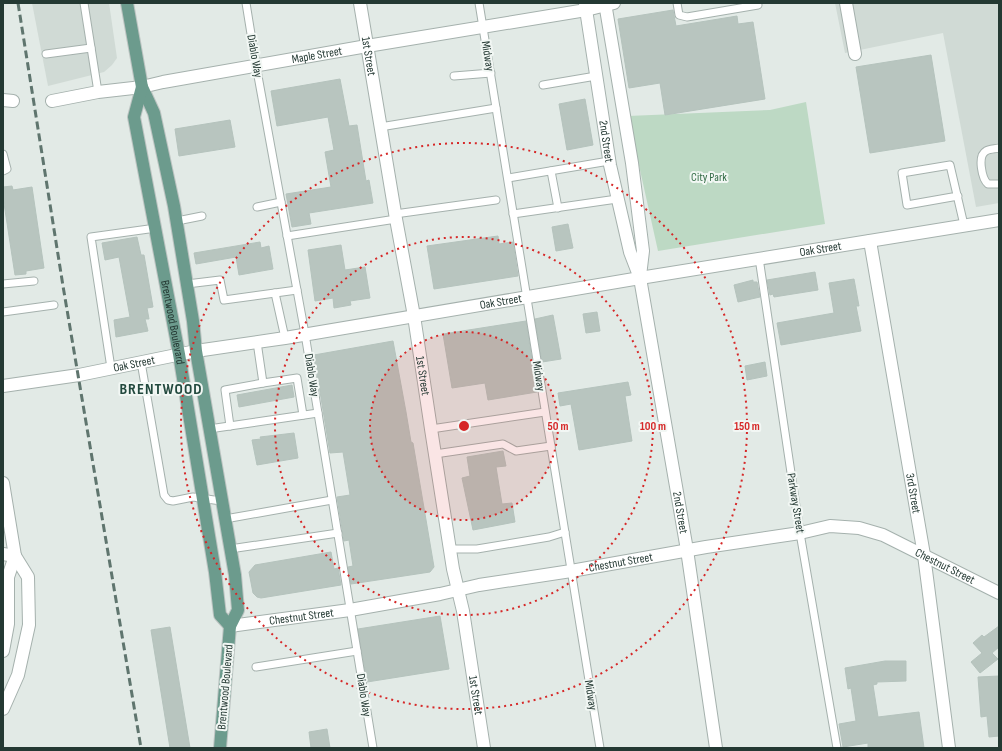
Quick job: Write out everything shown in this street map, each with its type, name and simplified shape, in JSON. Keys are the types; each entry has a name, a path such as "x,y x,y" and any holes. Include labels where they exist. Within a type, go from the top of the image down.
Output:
{"main road":[{"name":"Brentwood Boulevard","path":"127,3 142,87 154,113 177,220 196,351 235,575 238,610 230,626 220,748"},
{"name":"Brentwood Boulevard","path":"142,87 134,117 179,354 215,572 220,615 230,626"}],"street":[{"name":"1st Street","path":"360,3 395,216 414,316 450,549 463,611 484,748"},
{"path":"846,3 855,54"},
{"name":"Maple Street","path":"52,101 98,92 142,87 256,65 367,46 483,28 586,7 608,4"},
{"name":"2nd Street","path":"608,4 632,163 643,252 640,278"},
{"name":"2nd Street","path":"586,7 609,161 630,252 640,278 687,550 716,748"},
{"name":"Oak Street","path":"3,386 79,374 196,351 284,338 759,258 999,220"},
{"name":"3rd Street","path":"870,240 924,555 949,748"},
{"path":"3,483 9,555 8,624 3,651"},
{"name":"Chestnut Street","path":"230,626 350,610 440,594 478,585 571,571 706,546 800,533 830,526 859,528 883,535 999,593"},
{"path":"3,709 18,676 29,625 28,577 9,555"}],"lane":[{"path":"84,3 98,92"},
{"name":"Diablo Way","path":"246,3 305,334 373,748"},
{"name":"Midway","path":"479,3 600,748"},
{"path":"677,3 679,15 687,17 758,5"},
{"path":"46,54 91,48"},
{"path":"454,76 491,73"},
{"path":"543,85 596,76"},
{"path":"380,127 496,108"},
{"path":"999,148 987,150 981,160 985,181 988,184 999,184"},
{"path":"3,154 7,169 3,171"},
{"path":"508,178 609,161"},
{"path":"958,196 907,205 902,173 950,165 958,196 964,225"},
{"path":"551,171 558,208"},
{"path":"513,214 617,199"},
{"path":"287,236 395,216 496,200"},
{"path":"257,206 281,202"},
{"path":"177,220 202,216"},
{"path":"111,368 91,237 156,228"},
{"name":"Parkway Street","path":"759,258 800,533 837,748"},
{"path":"187,284 220,280 224,300 297,290"},
{"path":"3,284 34,281"},
{"path":"274,293 284,338"},
{"path":"3,312 54,305"},
{"path":"257,342 264,383"},
{"path":"141,362 164,495 168,500 193,497 221,501"},
{"path":"230,426 225,390 297,378 303,415"},
{"path":"431,429 545,412"},
{"path":"209,429 318,413"},
{"path":"435,454 503,444 516,451 551,446"},
{"path":"225,519 332,500"},
{"path":"450,549 477,549 549,537 565,532"},
{"path":"230,549 338,533"},
{"path":"256,667 357,651"}],"shaded area":[{"path":"32,3 109,3 117,58 104,72 48,86"},
{"path":"835,3 999,3 999,203 976,207 943,33 845,53"}],"green space":[{"name":"City Park","path":"806,102 825,224 658,251 628,116 770,110"}],"building":[{"path":"673,10 676,26 737,16 738,24 753,22 765,99 665,115 660,83 629,88 618,19"},
{"path":"931,55 945,141 870,153 856,67"},
{"path":"340,79 349,126 357,125 366,181 369,180 373,203 309,213 311,224 292,227 286,194 331,187 325,152 334,150 328,117 277,126 271,91"},
{"path":"585,99 593,145 567,150 559,104"},
{"path":"230,120 235,147 179,156 175,129"},
{"path":"12,186 13,190 32,187 44,268 26,271 26,274 15,275 3,197 3,187"},
{"path":"568,224 573,248 556,251 552,227"},
{"path":"498,236 499,244 513,242 518,276 434,289 427,246"},
{"path":"137,237 141,255 144,255 153,307 147,308 149,319 145,319 148,331 116,337 114,320 130,317 119,257 105,260 102,243"},
{"path":"260,242 261,248 269,246 273,269 239,275 236,257 196,264 194,253"},
{"path":"341,245 345,270 365,267 370,298 350,301 351,305 334,308 333,298 315,301 308,250"},
{"path":"815,272 818,290 774,297 773,294 770,295 767,280"},
{"path":"854,279 859,306 856,306 861,331 781,345 777,323 834,313 829,283"},
{"path":"753,280 753,282 757,282 760,297 738,302 734,285"},
{"path":"597,312 600,331 586,333 583,314"},
{"path":"553,315 561,359 542,362 535,319"},
{"path":"526,321 537,392 488,400 485,383 452,388 443,334"},
{"path":"393,341 411,442 413,443 434,567 430,572 351,584 348,567 353,566 349,540 344,541 337,497 350,495 343,452 330,453 314,355"},
{"path":"765,362 767,376 747,380 745,366"},
{"path":"628,382 631,395 625,396 632,441 579,450 571,404 560,406 558,393"},
{"path":"292,385 294,397 239,407 237,395"},
{"path":"294,433 298,458 257,465 252,440 261,439 260,437"},
{"path":"503,451 506,466 496,467 502,504 512,503 515,522 473,530 462,478 470,476 467,457"},
{"path":"331,552 334,569 338,568 341,585 261,598 257,597 253,593 249,572 255,565"},
{"path":"440,616 449,669 367,682 358,629"},
{"path":"999,626 999,647 992,653 998,659 980,673 971,662 982,653 973,643 982,635 984,637"},
{"path":"170,627 190,748 170,748 151,630"},
{"path":"885,661 906,661 906,681 877,682 877,684 873,685 878,717 919,712 924,748 868,748 868,743 843,747 839,724 856,721 851,688 848,689 845,668"},
{"path":"999,676 999,736 989,737 987,716 981,717 978,677"},
{"path":"327,729 330,748 311,748 309,732"}],"railway":[{"path":"18,3 63,286 141,748"}],"district":[{"name":"BRENTWOOD","path":"161,388"}]}
